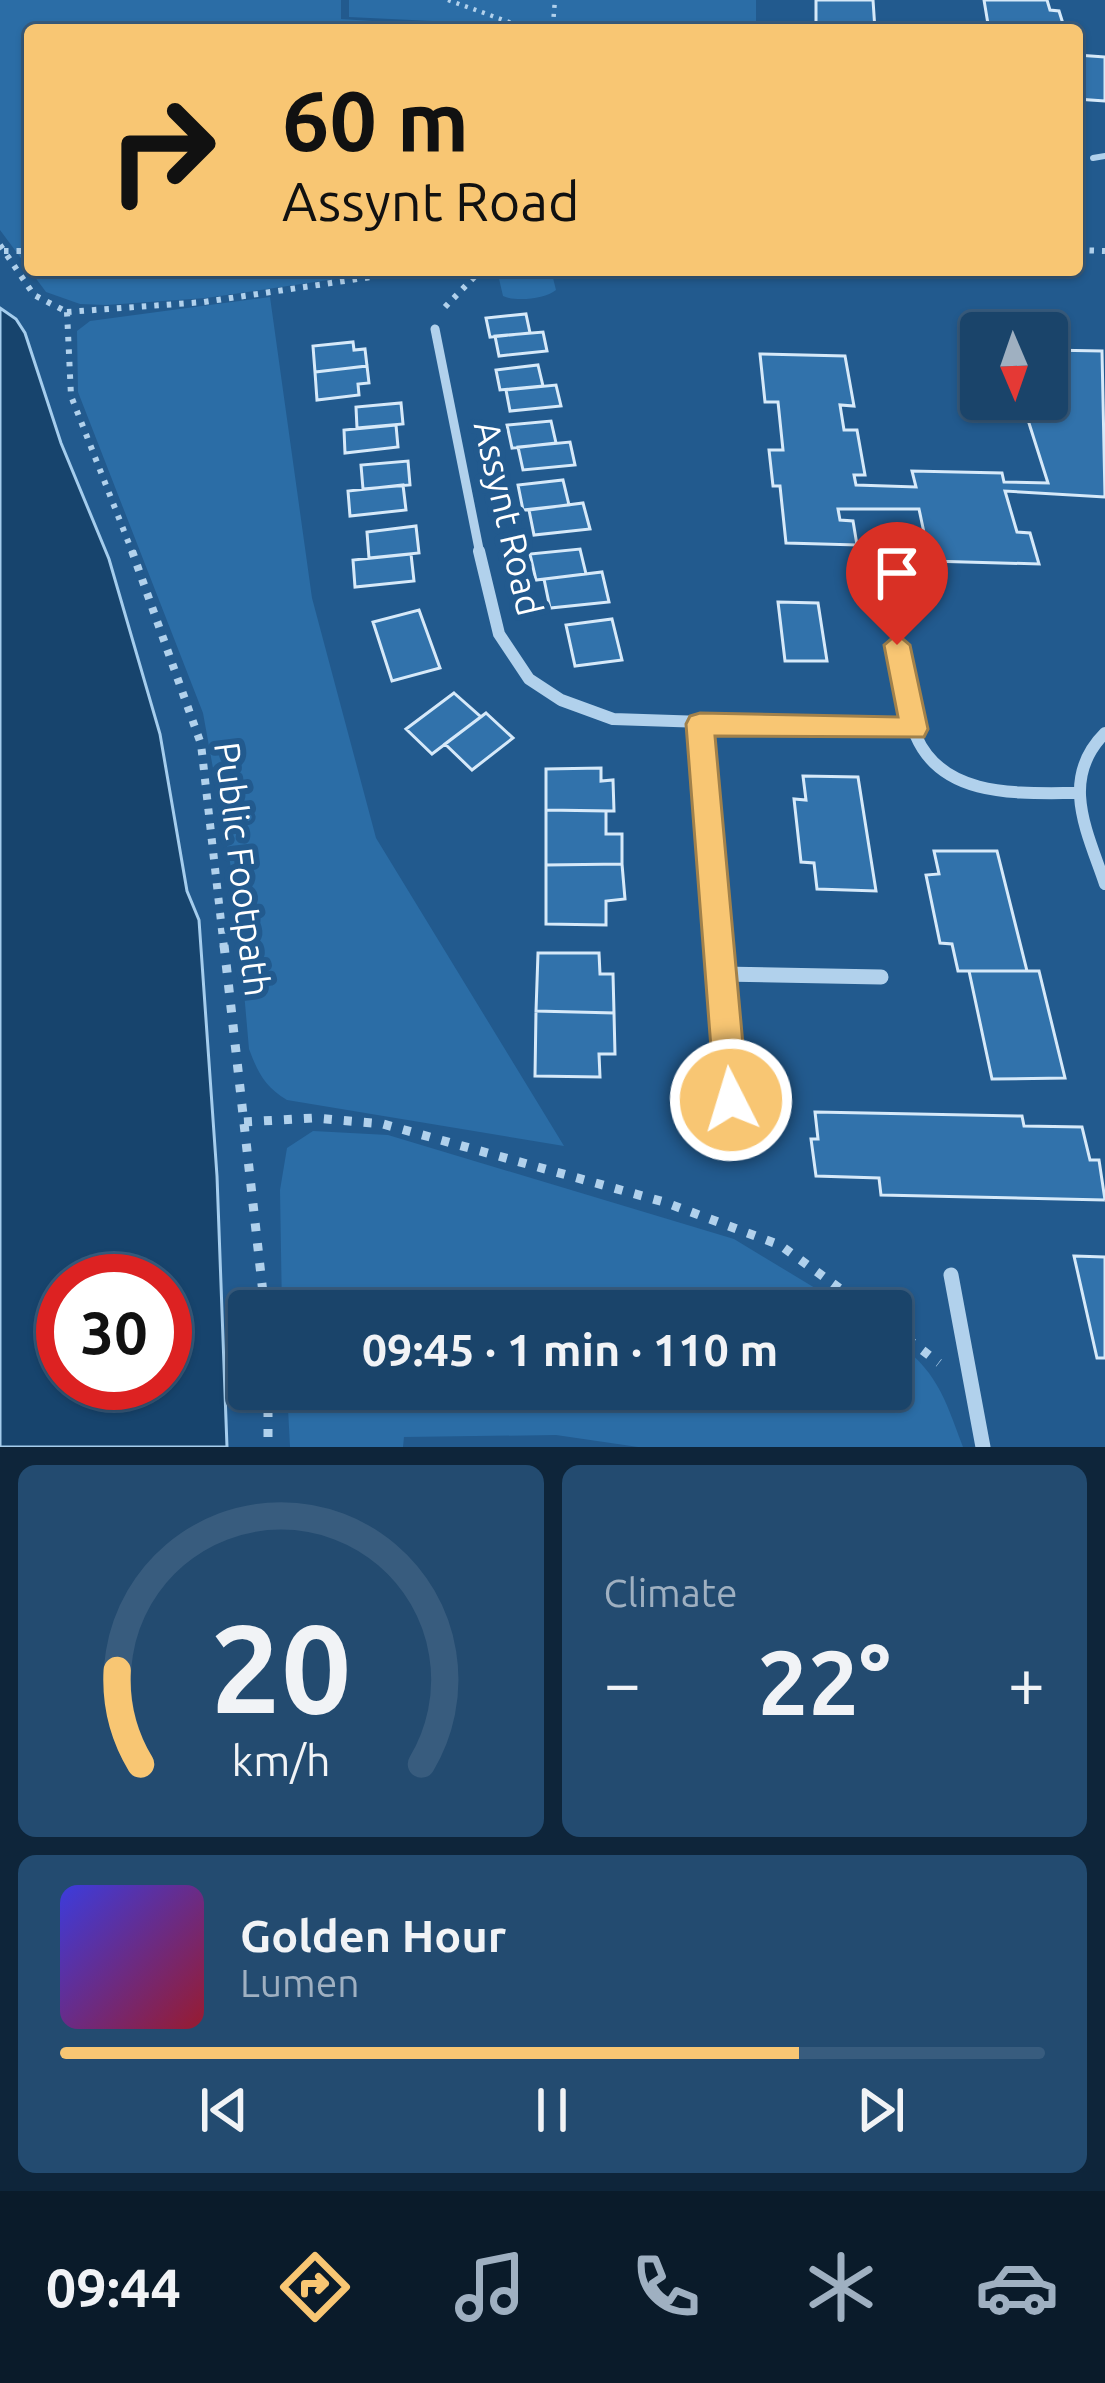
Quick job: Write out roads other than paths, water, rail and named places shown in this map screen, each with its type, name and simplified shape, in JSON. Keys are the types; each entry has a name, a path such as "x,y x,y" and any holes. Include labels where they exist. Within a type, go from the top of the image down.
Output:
{"street":[{"name":"Assynt Road","path":"435,329 487,592 500,634 530,679 561,700 613,719 914,729"},
{"path":"904,680 914,729 930,760 955,778 985,789 1077,793"},
{"path":"700,724 731,1100"},
{"path":"1105,733 1084,750 1076,770 1077,793 1105,884"},
{"path":"721,974 881,976"},
{"path":"951,1275 983,1447"}],"lane":[{"path":"1093,158 1105,156"},
{"path":"883,574 904,680"}]}
